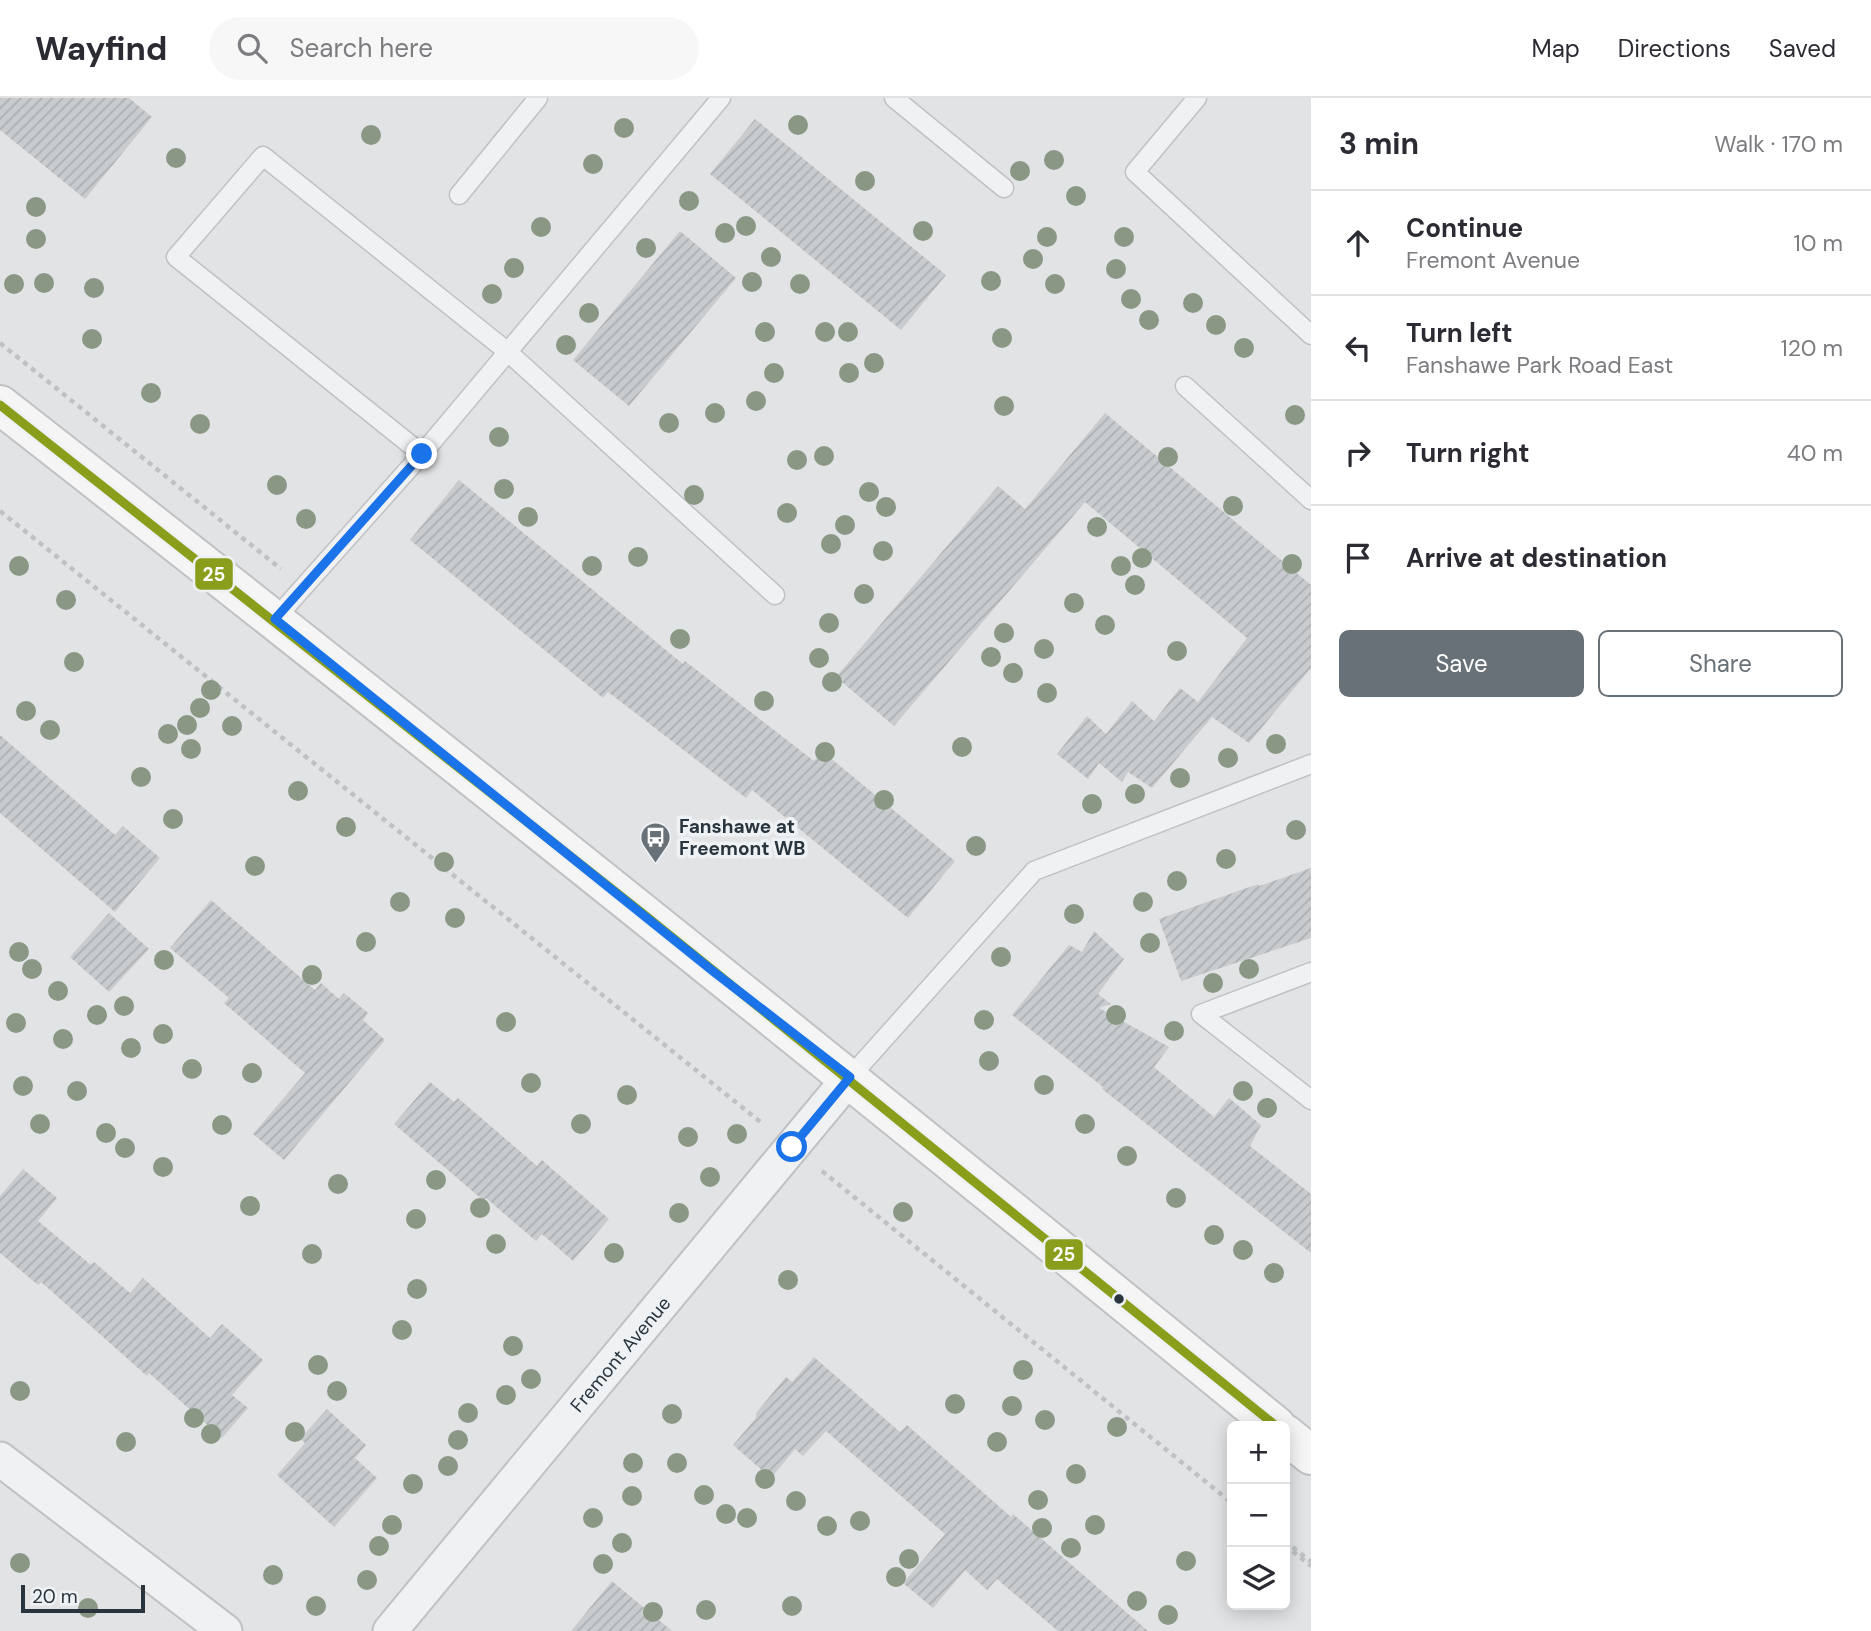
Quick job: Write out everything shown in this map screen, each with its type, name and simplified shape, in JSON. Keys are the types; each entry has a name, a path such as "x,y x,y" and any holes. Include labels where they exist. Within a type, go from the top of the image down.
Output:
{"main road":[{"path":"0,405 275,619 714,972 850,1077 1270,1421"},
{"path":"1290,1438 1311,1455"}],"street":[{"name":"Fremont Avenue","path":"390,1631 850,1077"},
{"path":"0,1458 225,1631"}],"lane":[{"path":"459,195 538,98"},
{"path":"275,619 422,454 721,98"},
{"path":"894,98 1004,188"},
{"path":"1197,98 1135,172 1311,335"},
{"path":"422,454 176,257 263,156 508,352 775,595"},
{"path":"1185,386 1311,500"},
{"path":"850,1077 1034,871 1311,764"},
{"path":"1311,972 1200,1014 1311,1100"}],"path":[{"path":"0,511 765,1125"},
{"path":"0,511 1227,1497"},
{"path":"1290,1547 1311,1564"}],"building":[{"path":"0,98 129,98 152,117 85,199 0,130"},
{"path":"755,119 946,275 901,330 710,174"},
{"path":"680,231 736,278 629,406 573,360"},
{"path":"1105,413 1311,585 1311,668 1249,743 1212,717 1152,788 1128,772 1122,782 1099,763 1088,779 1057,754 1087,716 1106,734 1132,701 1154,721 1180,688 1198,702 1247,638 1085,502 894,726 836,677 998,486 1025,509"},
{"path":"459,480 683,664 685,661 814,761 822,751 955,861 908,918 752,790 746,798 608,692 603,698 410,540"},
{"path":"0,735 115,835 123,826 160,858 115,912 0,813"},
{"path":"1311,868 1311,938 1181,981 1159,919"},
{"path":"211,900 315,990 321,983 339,999 344,993 368,1013 363,1020 385,1040 284,1160 253,1134 305,1073 224,1003 229,998 170,948"},
{"path":"109,913 149,949 109,992 70,957"},
{"path":"1094,931 1124,959 1098,994 1111,1004 1099,1008 1169,1047 1154,1067 1214,1117 1229,1098 1261,1125 1250,1146 1311,1194 1311,1253 1012,1015 1069,945 1082,952"},
{"path":"430,1082 454,1102 458,1098 537,1166 542,1160 609,1219 573,1261 542,1234 536,1241 486,1198 484,1201 394,1124"},
{"path":"23,1169 57,1198 38,1221 91,1265 94,1262 130,1293 143,1278 210,1338 222,1324 263,1360 232,1395 248,1408 222,1438 41,1282 38,1285 0,1253 0,1196"},
{"path":"814,1357 900,1432 907,1425 1011,1517 1013,1514 1148,1631 1058,1631 997,1579 987,1590 965,1570 933,1608 903,1583 945,1534 826,1431 803,1456 795,1449 771,1478 733,1445 786,1377 792,1382"},
{"path":"327,1409 366,1445 355,1458 377,1478 334,1527 277,1475 305,1443 300,1439"},
{"path":"612,1581 672,1631 571,1631"}],"transit line":[{"name":"25","path":"0,405 641,912 1270,1421"}],"place":[{"name":"Fanshawe at Freemont WB","path":"656,864"}],"route":[{"path":"422,454 275,619 714,972 850,1077 792,1147"}]}
